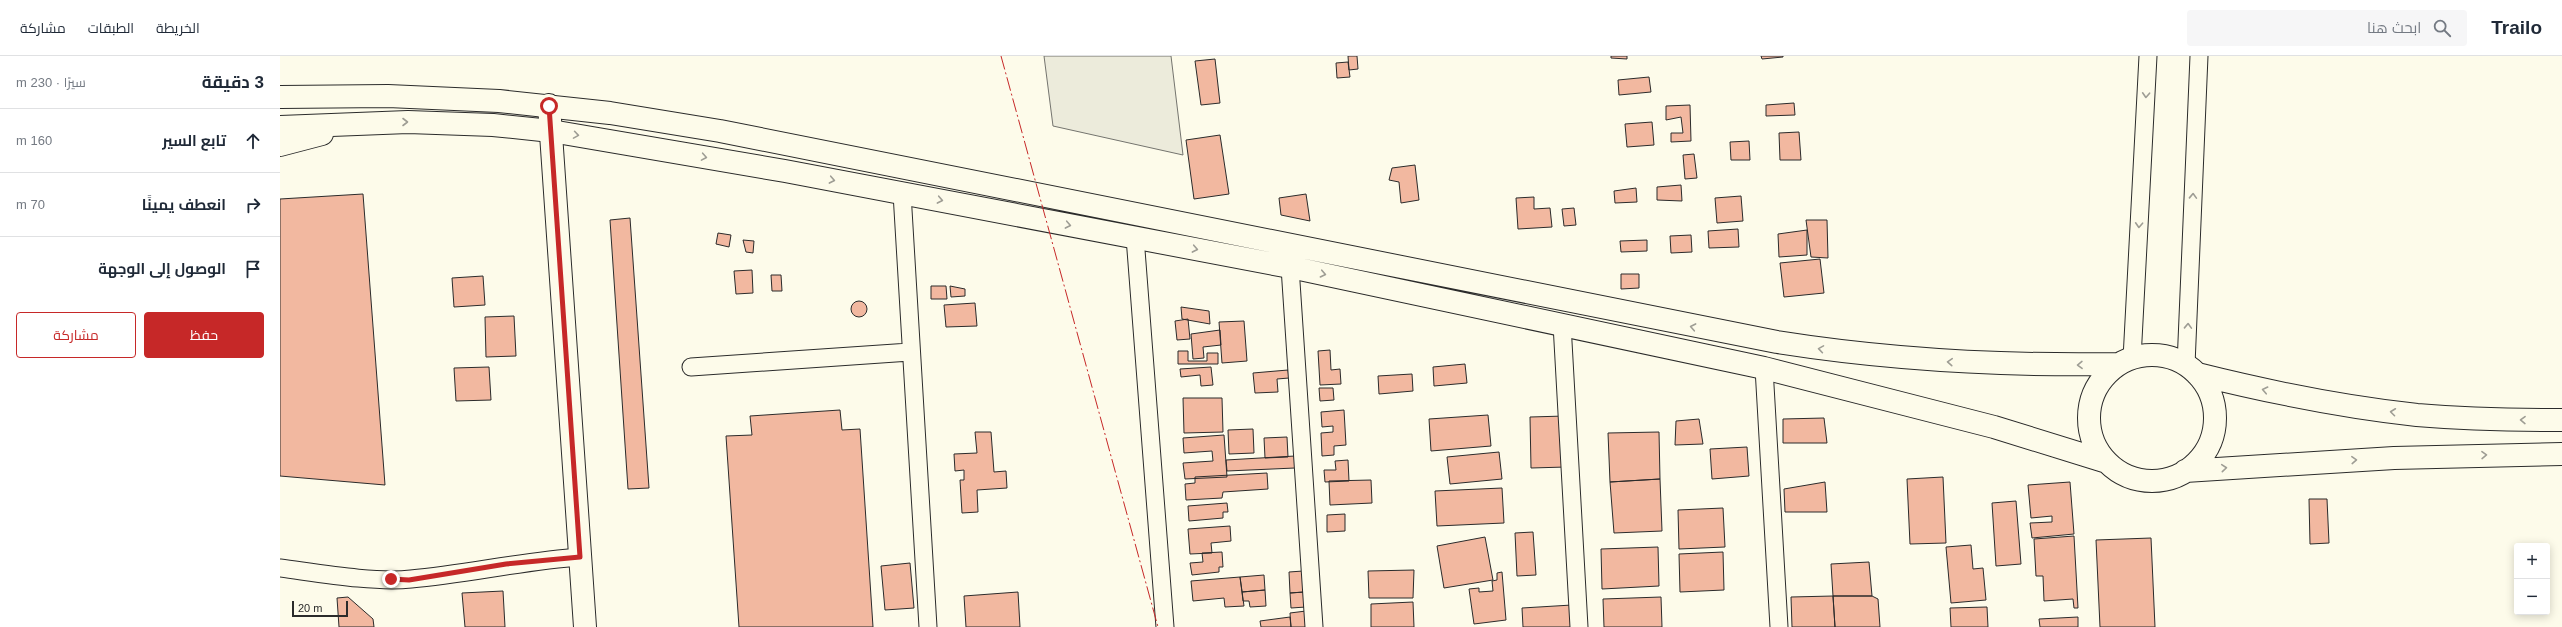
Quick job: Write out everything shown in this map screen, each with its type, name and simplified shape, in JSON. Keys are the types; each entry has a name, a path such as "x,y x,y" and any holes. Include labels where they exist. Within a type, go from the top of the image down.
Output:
{"main road":[{"path":"280,96 444,98 610,112 720,131 1777,342 1845,352 1944,362 2050,366 2125,362 2160,356 2191,369 2287,395 2378,410 2456,418 2562,420"},
{"path":"549,106 585,627"},
{"path":"280,127 366,123 493,125 551,131 668,150 1135,237 1290,267 1764,368 1986,425 2107,462 2131,477 2145,480 2173,478 2186,471 2206,452 2215,425 2212,397 2191,369"},
{"path":"280,146 366,123"},
{"path":"2107,462 2092,439 2090,411 2099,384 2125,362"},
{"path":"2186,471 2394,458 2562,454"}],"street":[{"path":"2125,362 2148,56"},
{"path":"2191,369 2199,56"},
{"path":"902,193 910,352 928,627"},
{"path":"1135,237 1165,627"},
{"path":"1290,267 1314,627"},
{"path":"1562,324 1579,627"},
{"path":"691,366 910,352"},
{"path":"1764,368 1778,627"},
{"path":"280,568 361,577 409,580 506,564 580,557"}],"shaded area":[{"path":"1044,56 1171,56 1183,155 1053,126"}],"building":[{"path":"1348,56 1357,56 1358,69 1349,70"},
{"path":"1611,56 1627,56 1627,59 1611,58"},
{"path":"1761,56 1783,56 1783,57 1762,59"},
{"path":"1215,59 1220,103 1201,105 1195,61"},
{"path":"1348,62 1350,77 1337,78 1336,63"},
{"path":"1649,77 1651,92 1619,95 1618,80"},
{"path":"1794,103 1795,115 1766,116 1766,105"},
{"path":"1690,105 1691,141 1671,142 1671,133 1683,133 1681,117 1666,120 1666,106"},
{"path":"1652,122 1654,145 1627,147 1625,124"},
{"path":"1799,132 1801,160 1780,160 1779,133"},
{"path":"1220,135 1229,194 1194,199 1186,140"},
{"path":"1749,141 1750,160 1731,160 1730,142"},
{"path":"1694,154 1697,178 1685,179 1683,155"},
{"path":"1415,165 1419,200 1401,203 1399,182 1389,180 1392,168"},
{"path":"1681,185 1682,201 1657,200 1657,187"},
{"path":"1636,188 1637,202 1615,203 1614,191"},
{"path":"363,194 385,485 280,476 280,199"},
{"path":"1306,194 1310,221 1281,215 1279,198"},
{"path":"1741,196 1743,221 1717,223 1715,198"},
{"path":"1534,197 1534,209 1550,208 1552,227 1518,229 1516,198"},
{"path":"1574,208 1576,225 1564,226 1562,209"},
{"path":"630,218 649,488 628,489 610,220"},
{"path":"1806,220 1827,220 1828,258 1811,257"},
{"path":"1738,229 1739,247 1709,248 1708,231"},
{"path":"1807,230 1807,255 1779,257 1778,234"},
{"path":"718,233 731,235 729,247 716,244"},
{"path":"1691,235 1692,252 1671,253 1670,236"},
{"path":"743,240 754,241 753,253 746,252"},
{"path":"1647,240 1647,251 1621,252 1620,241"},
{"path":"1820,259 1824,293 1784,297 1780,263"},
{"path":"752,270 753,293 736,294 734,271"},
{"path":"1621,274 1639,274 1639,288 1621,289"},
{"path":"771,275 781,275 782,291 772,291"},
{"path":"483,276 485,305 454,307 452,278"},
{"path":"931,286 946,286 947,299 931,299"},
{"path":"950,286 965,289 965,296 951,297"},
{"path":"859,301 865,303 867,309 865,315 859,317 853,315 851,309 853,303"},
{"path":"975,303 977,326 946,327 944,305"},
{"path":"1181,307 1209,311 1210,324 1182,319"},
{"path":"514,316 516,356 486,357 485,317"},
{"path":"1188,319 1190,339 1177,340 1175,321"},
{"path":"1244,321 1247,361 1222,363 1219,322"},
{"path":"1220,330 1221,345 1203,347 1204,358 1193,359 1191,334"},
{"path":"1330,350 1331,370 1340,369 1341,384 1320,385 1318,351"},
{"path":"1178,351 1188,351 1188,361 1207,361 1207,353 1218,353 1218,364 1178,364"},
{"path":"1465,364 1467,383 1434,386 1433,367"},
{"path":"489,367 491,400 456,401 454,368"},
{"path":"1211,367 1213,385 1201,386 1200,375 1181,377 1180,369"},
{"path":"1288,370 1289,378 1277,379 1278,392 1255,393 1253,373"},
{"path":"1412,374 1413,391 1379,394 1378,376"},
{"path":"1319,388 1333,388 1334,400 1320,401"},
{"path":"1183,398 1222,398 1223,432 1184,433"},
{"path":"840,410 842,430 860,429 873,627 739,627 726,436 752,435 750,416"},
{"path":"1344,410 1346,445 1334,446 1334,455 1322,456 1321,433 1333,432 1333,426 1322,427 1321,412"},
{"path":"1488,415 1491,446 1431,451 1429,419"},
{"path":"1565,416 1566,467 1531,468 1530,417"},
{"path":"1824,418 1827,443 1783,443 1783,419"},
{"path":"1699,419 1703,444 1675,445 1676,421"},
{"path":"1253,429 1254,453 1229,454 1228,430"},
{"path":"975,432 991,432 994,472 1006,471 1007,488 977,490 978,512 962,513 960,480 964,480 964,470 955,471 954,454 977,453"},
{"path":"1659,432 1660,479 1610,482 1608,433"},
{"path":"1224,435 1227,477 1185,479 1183,463 1213,461 1212,451 1184,453 1183,438"},
{"path":"1287,437 1288,457 1265,458 1264,438"},
{"path":"1747,447 1749,476 1712,479 1710,449"},
{"path":"1499,452 1502,479 1450,484 1447,457"},
{"path":"1295,456 1295,468 1227,471 1226,460"},
{"path":"1348,460 1349,481 1325,482 1324,470 1336,470 1335,461"},
{"path":"1267,473 1268,489 1223,492 1222,498 1186,500 1185,484 1195,483 1195,477"},
{"path":"1943,477 1946,543 1910,544 1907,479"},
{"path":"1660,479 1662,531 1614,533 1610,482"},
{"path":"1371,480 1372,503 1330,505 1329,481"},
{"path":"1825,482 1827,512 1785,512 1784,489"},
{"path":"2070,482 2074,534 2032,538 2030,523 2052,522 2052,516 2031,518 2028,485"},
{"path":"1502,488 1504,523 1437,526 1435,491"},
{"path":"2309,499 2327,499 2329,543 2310,544"},
{"path":"2016,501 2021,564 1996,566 1992,503"},
{"path":"1227,503 1228,512 1223,512 1223,518 1189,521 1188,506"},
{"path":"1723,508 1725,547 1679,549 1678,510"},
{"path":"1345,514 1345,531 1327,532 1327,515"},
{"path":"1230,526 1231,541 1211,543 1212,553 1190,554 1188,529"},
{"path":"1533,532 1536,575 1517,576 1515,533"},
{"path":"2074,536 2078,608 2074,608 2073,599 2044,601 2043,576 2036,576 2034,539"},
{"path":"1485,537 1493,580 1444,588 1437,546"},
{"path":"2151,538 2155,627 2100,627 2096,540"},
{"path":"1971,545 1973,569 1983,568 1986,600 1951,603 1946,547"},
{"path":"1658,547 1659,586 1602,589 1601,549"},
{"path":"1222,552 1223,567 1219,567 1219,572 1192,575 1190,563 1203,562 1202,553"},
{"path":"1723,552 1724,590 1680,592 1679,554"},
{"path":"1869,562 1872,596 1833,596 1831,564"},
{"path":"910,563 914,608 885,610 881,566"},
{"path":"1414,570 1413,598 1369,598 1368,571"},
{"path":"1303,571 1304,592 1290,593 1289,572"},
{"path":"1502,572 1506,620 1474,624 1469,589 1479,588 1479,592 1493,591 1492,581 1497,580 1497,573"},
{"path":"1264,575 1265,590 1242,592 1240,577"},
{"path":"1240,577 1244,606 1225,607 1224,598 1193,601 1191,581"},
{"path":"1265,590 1266,606 1250,607 1249,601 1243,601 1242,592"},
{"path":"503,591 505,627 465,627 462,593"},
{"path":"1018,592 1020,627 966,627 964,596"},
{"path":"1304,592 1306,607 1291,608 1290,593"},
{"path":"1833,596 1835,627 1792,627 1791,597"},
{"path":"1833,596 1872,596 1878,599 1880,627 1835,627"},
{"path":"348,597 373,619 374,627 339,627 337,598"},
{"path":"1661,597 1662,627 1604,627 1603,599"},
{"path":"1413,602 1414,627 1371,627 1371,604"},
{"path":"1572,605 1574,627 1523,627 1522,608"},
{"path":"1987,607 1988,627 1951,627 1950,608"},
{"path":"1306,611 1307,627 1291,627 1290,613"},
{"path":"1290,617 1291,627 1261,627 1260,621"},
{"path":"2078,617 2078,627 2040,627 2039,619"}],"power":[{"path":"1001,56 1158,627"}],"route":[{"path":"391,579 409,580 506,564 556,558 580,557 549,106"}]}
